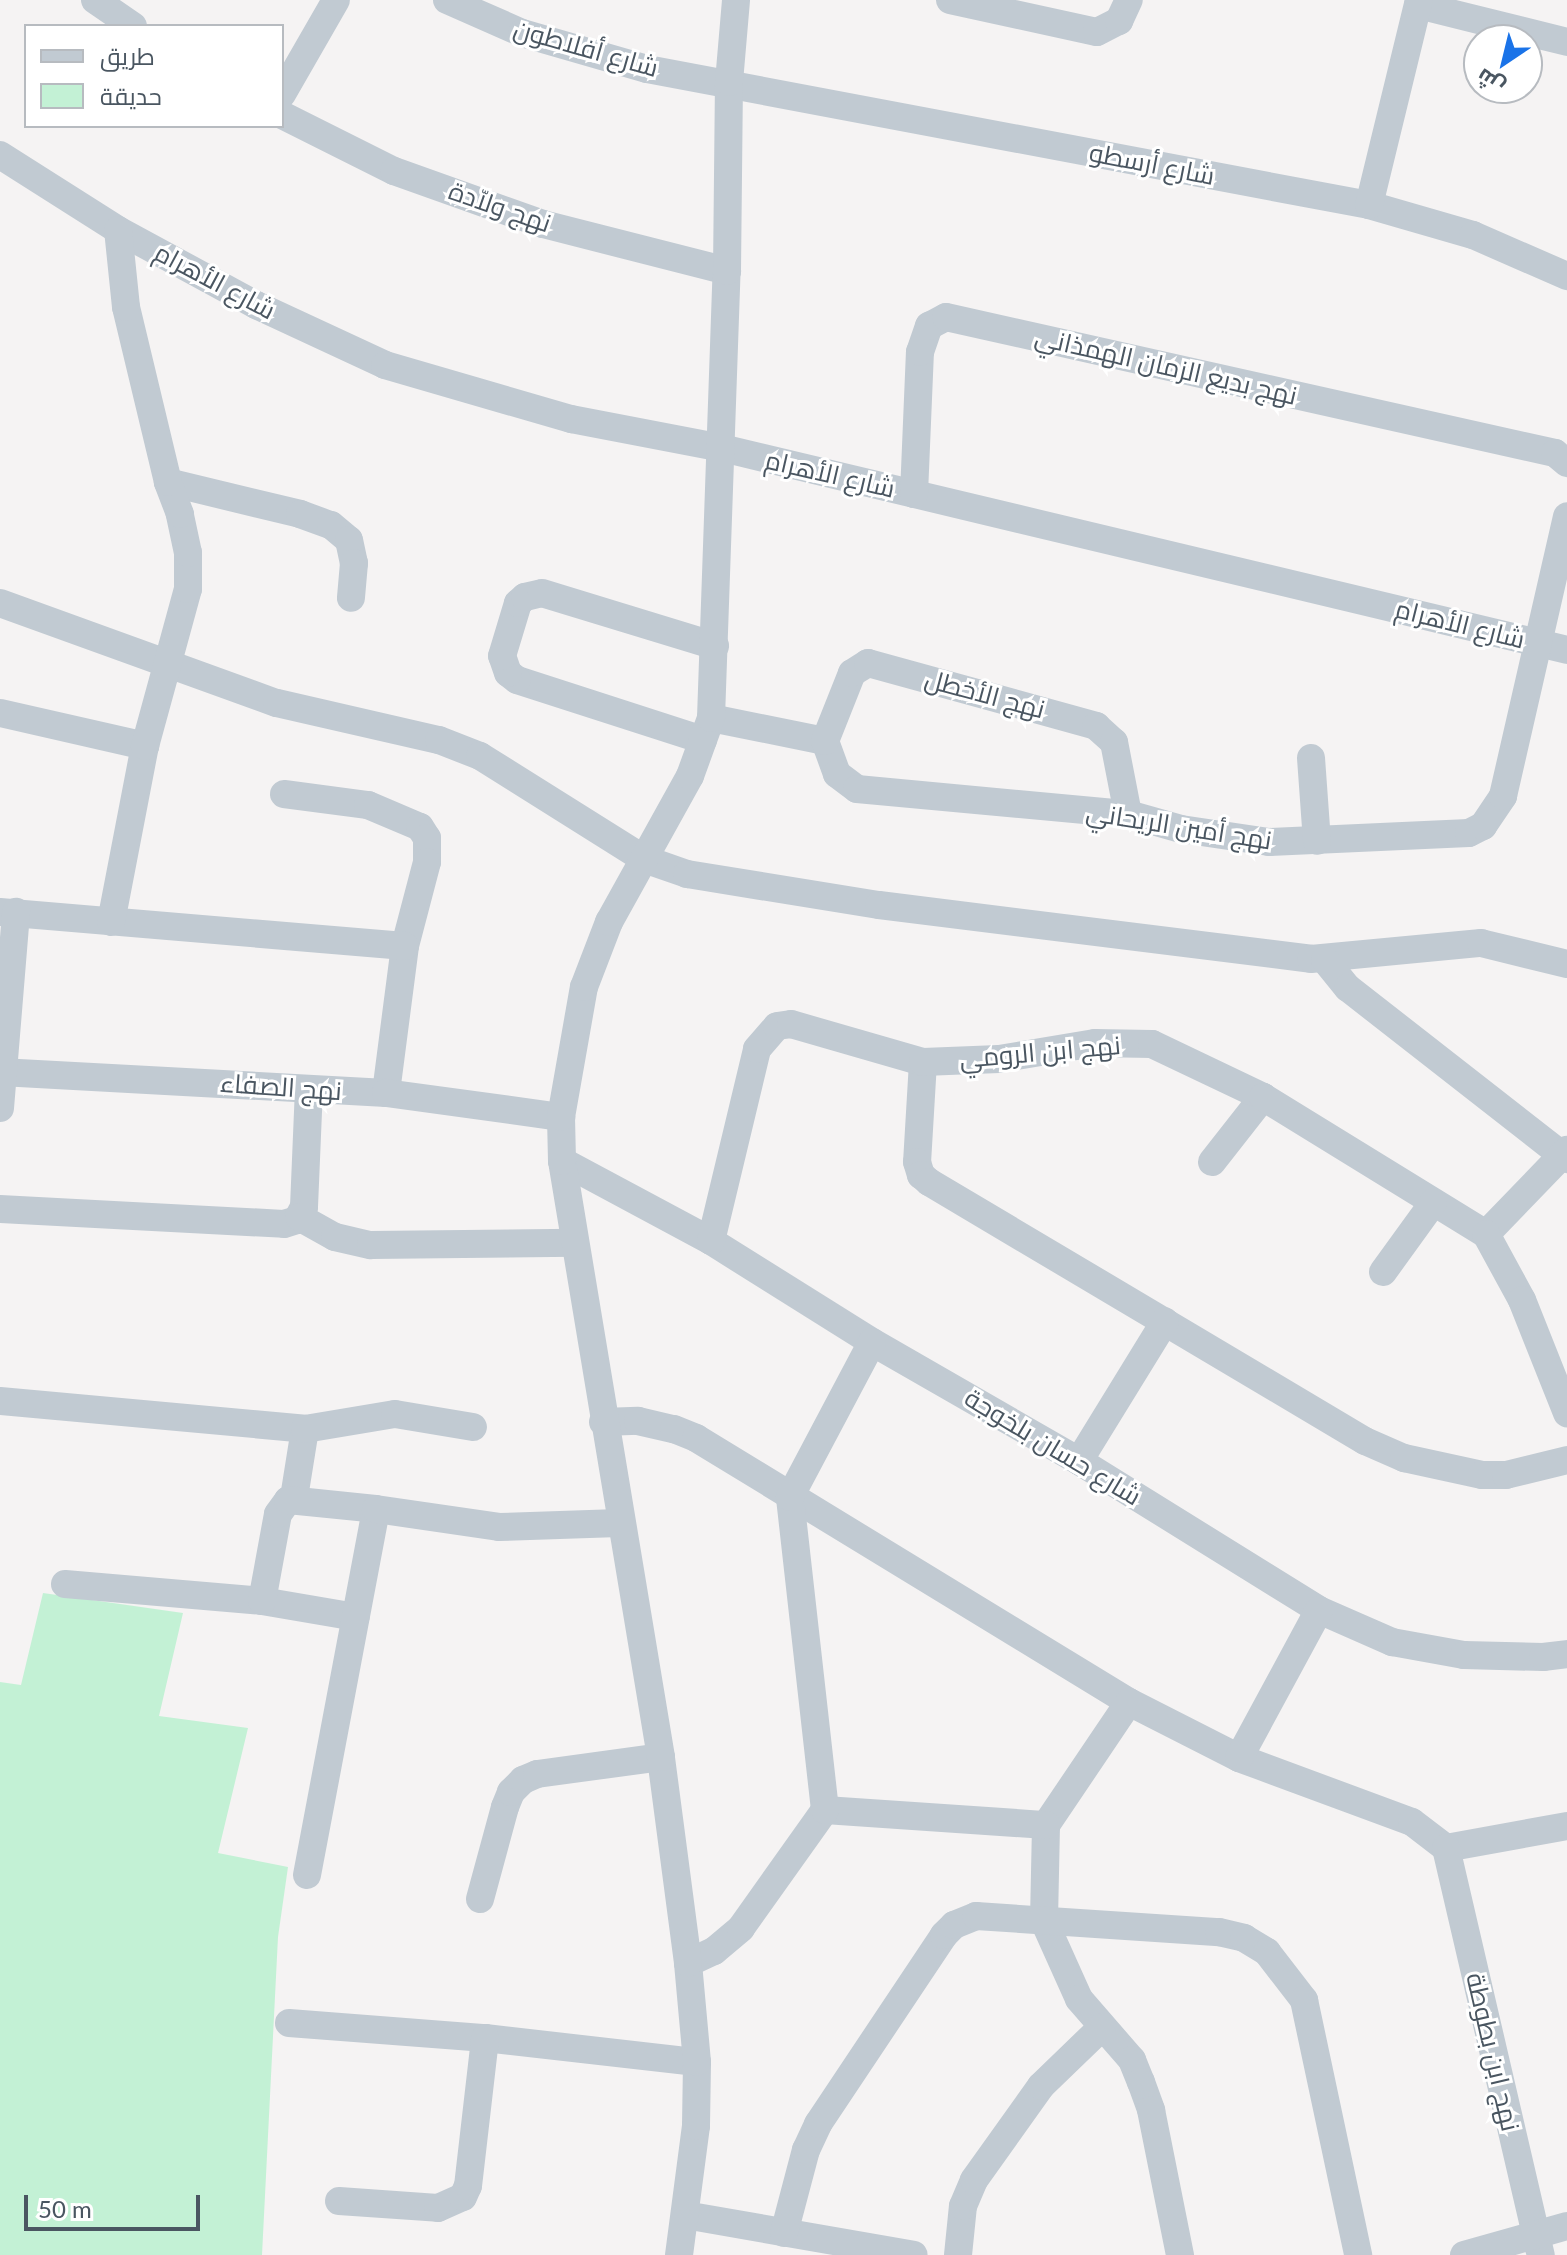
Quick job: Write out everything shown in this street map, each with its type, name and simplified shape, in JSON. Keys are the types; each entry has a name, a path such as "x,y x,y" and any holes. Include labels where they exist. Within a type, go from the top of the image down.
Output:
{"street":[{"path":"95,0 130,24"},
{"path":"284,91 336,0"},
{"name":"شارع أفلاطون","path":"447,0 522,33 647,69 729,82"},
{"path":"679,2255 696,2126 697,2062 688,1963 661,1757 619,1523 562,1161 561,1117 584,987 609,922 690,776 707,729 715,646 727,271 729,82 736,0"},
{"path":"950,0 1097,32 1119,21 1129,0"},
{"path":"1369,205 1419,2 1567,42"},
{"name":"شارع أرسطو","path":"729,82 1369,205 1473,235 1567,276"},
{"name":"نهج ولاّدة","path":"284,116 394,171 528,218 727,271"},
{"name":"شارع الأهرام","path":"0,155 118,230 256,305 385,365 571,419 722,448 1567,650"},
{"path":"111,922 145,746 188,589 188,553 126,307 118,230"},
{"name":"نهج بديع الزمان الهمذاني","path":"914,494 920,352 929,326 946,317 1555,453 1567,463"},
{"path":"168,482 300,514 331,525 349,540 354,563 351,598"},
{"path":"1539,643 1567,516"},
{"path":"715,646 542,593 525,597 518,603 502,656 508,673 517,680 707,729 825,741"},
{"path":"0,603 277,703 393,727 480,756 644,859 687,874 751,887 1325,960 1481,943 1567,964"},
{"name":"نهج أمين الريحاني","path":"825,741 837,774 857,789 1128,814 1181,829 1269,842 1469,833 1483,826 1503,796 1539,643"},
{"name":"نهج الأخطل","path":"825,741 852,673 868,663 1096,726 1114,742 1128,814"},
{"path":"0,713 145,746"},
{"path":"1311,758 1317,841"},
{"path":"284,794 368,805 420,827 429,849 405,946 386,1093"},
{"path":"0,1108 8,912 405,946"},
{"path":"1325,960 1348,988 1566,1154 1486,1234 1522,1300 1567,1413"},
{"name":"نهج ابن الرومي","path":"711,1241 757,1049 777,1026 791,1024 923,1062 999,1059 1095,1043 1152,1044 1263,1097 1486,1234"},
{"path":"923,1062 917,1162 921,1175 1353,1434 1404,1458 1462,1472 1506,1475 1567,1460"},
{"name":"نهج الصفاء","path":"3,1072 386,1093 561,1117"},
{"path":"0,1209 284,1224 299,1217 304,1207 309,1089"},
{"path":"1212,1162 1263,1097"},
{"name":"شارع حسان بلخوجة","path":"562,1161 711,1241 872,1342 1079,1461 1319,1610 1392,1642 1464,1655 1543,1657 1567,1654"},
{"path":"1383,1272 1433,1203"},
{"path":"299,1217 335,1237 371,1245 575,1243"},
{"path":"1079,1461 1165,1321"},
{"path":"688,1963 714,1951 741,1928 825,1810 790,1497 872,1342"},
{"path":"0,1401 305,1429 395,1414 473,1427"},
{"path":"603,1422 638,1421 674,1429 696,1438 1129,1702 1239,1758 1334,1795 1391,1812 1412,1822 1446,1848 1567,1826"},
{"path":"294,1498 305,1429"},
{"path":"262,1601 278,1514 288,1500 294,1498 499,1527 619,1523"},
{"path":"307,1875 376,1509"},
{"path":"65,1584 262,1601 356,1617"},
{"path":"1239,1758 1319,1610"},
{"path":"1129,1702 1046,1825 1044,1921 1079,1999 1132,2060 1151,2110 1180,2255"},
{"path":"480,1899 505,1807 511,1792 523,1780 537,1774 661,1757"},
{"path":"825,1810 1046,1825"},
{"name":"نهج ابن بطوطة","path":"1446,1848 1539,2245"},
{"path":"784,2233 806,2150 818,2124 944,1935 954,1925 976,1916 1219,1932 1244,1938 1276,1961 1304,2000 1358,2255"},
{"path":"289,2023 485,2038 697,2062"},
{"path":"958,2255 963,2206 974,2180 1041,2086 1102,2027"},
{"path":"339,2201 438,2208 463,2197 468,2186 485,2038"},
{"path":"685,2215 914,2255"},
{"path":"1464,2255 1539,2245 1567,2226"}],"green space":[{"path":"43,1593 183,1613 159,1716 248,1728 218,1853 288,1867 278,1937 262,2255 0,2255 0,1682 21,1685"}]}
